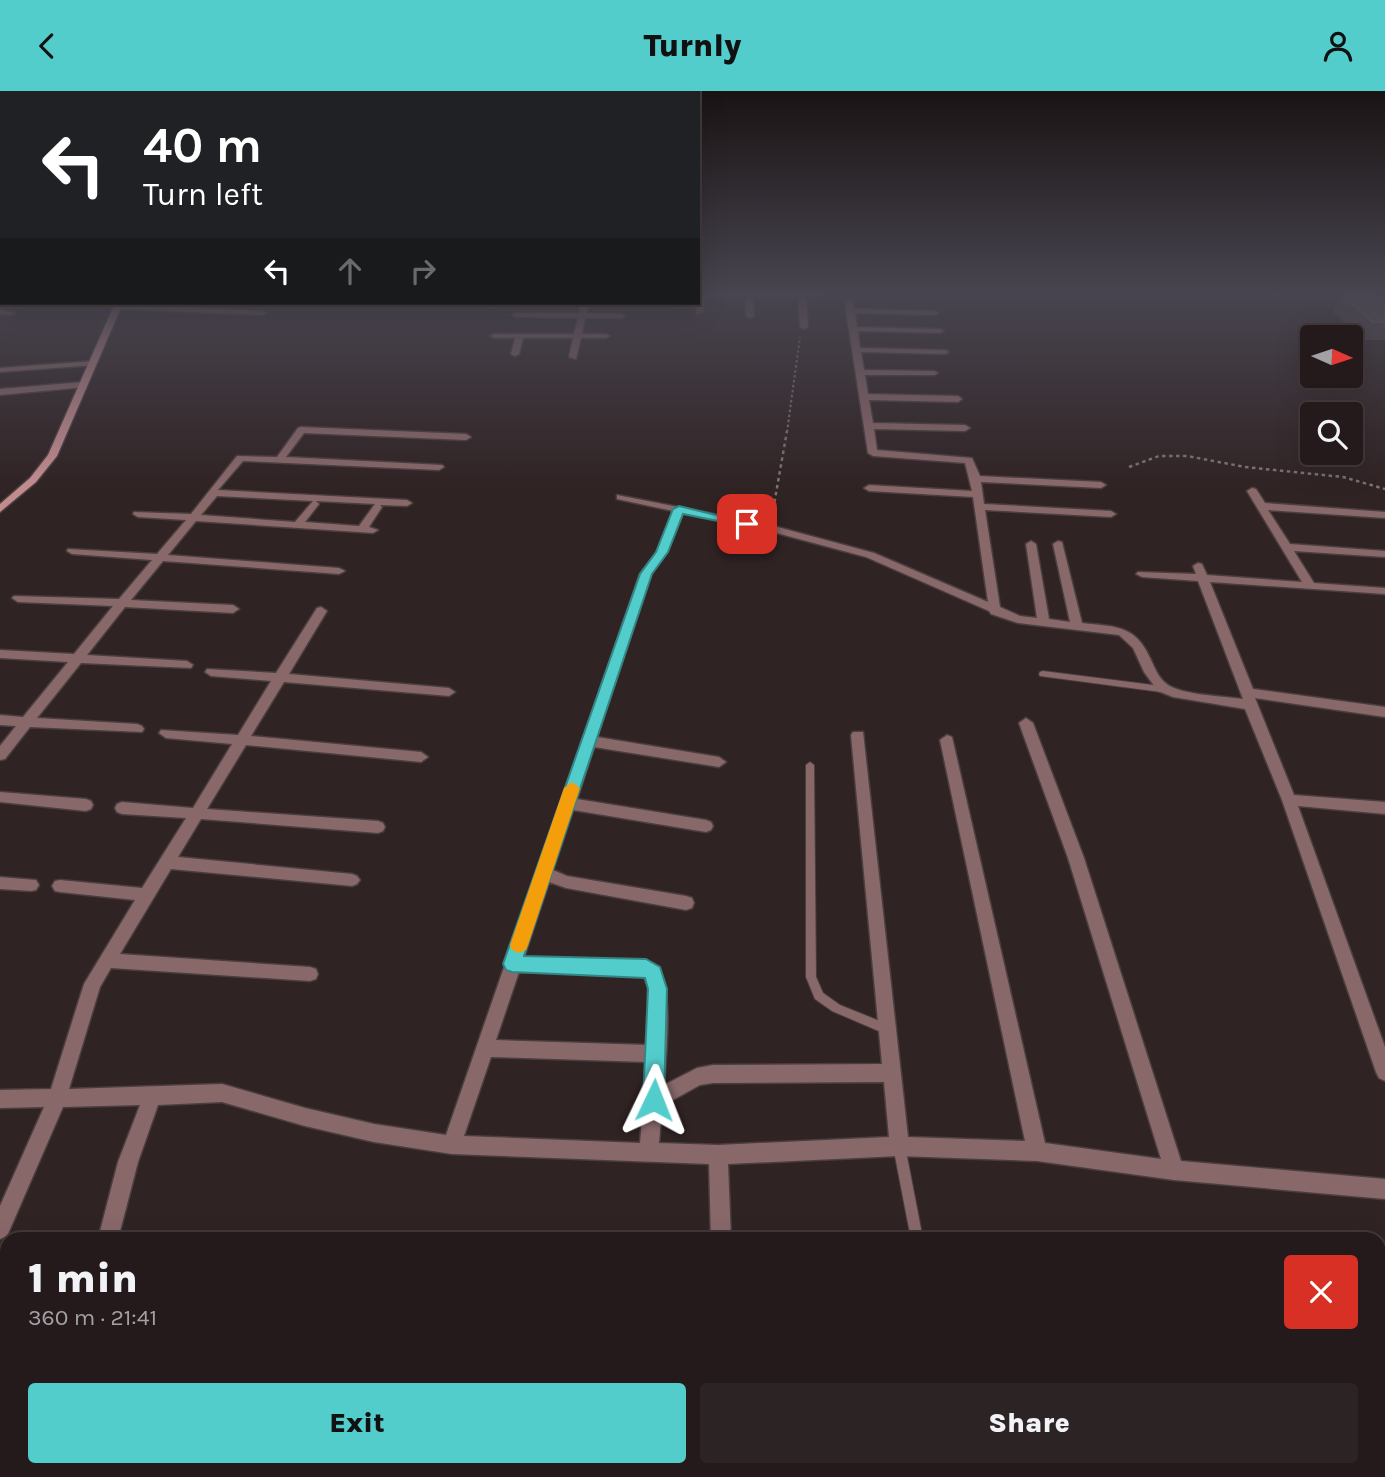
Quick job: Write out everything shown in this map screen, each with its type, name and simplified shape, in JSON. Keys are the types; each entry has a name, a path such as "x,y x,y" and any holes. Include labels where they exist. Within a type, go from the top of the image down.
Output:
{"street":[{"path":"0,509 5,500 33,480 52,456 96,357"},
{"path":"857,357 873,453 962,458 972,465 995,611"},
{"path":"0,370 93,363"},
{"path":"22,390 38,367"},
{"path":"860,372 933,373"},
{"path":"0,392 83,385"},
{"path":"864,397 958,399"},
{"path":"869,426 965,428"},
{"path":"279,460 302,430 466,437"},
{"path":"214,493 211,493 240,458 439,467"},
{"path":"974,479 1101,485"},
{"path":"869,488 977,494"},
{"path":"1252,491 1310,586"},
{"path":"214,493 407,503"},
{"path":"0,755 214,493"},
{"path":"621,497 770,528 870,555 1018,619 1122,632 1133,637 1139,644 1153,681 1172,694 1385,712"},
{"path":"298,525 314,504"},
{"path":"979,506 1111,514"},
{"path":"1261,506 1385,515"},
{"path":"138,513 194,518 239,516 298,525 368,530 377,507"},
{"path":"452,1145 646,574 662,552 679,509"},
{"path":"1031,544 1044,622"},
{"path":"1058,544 1077,627"},
{"path":"1286,547 1385,554"},
{"path":"72,551 339,571"},
{"path":"1200,572 1289,800 1385,1072"},
{"path":"1142,574 1200,572 1310,586 1385,591"},
{"path":"18,598 233,609"},
{"path":"0,1229 58,1096 92,984 321,611"},
{"path":"0,654 187,665"},
{"path":"211,672 449,692"},
{"path":"0,720 137,729"},
{"path":"1026,723 1076,858 1174,1170"},
{"path":"166,733 421,757"},
{"path":"858,735 899,1146"},
{"path":"947,740 1037,1151"},
{"path":"589,741 719,762"},
{"path":"0,797 86,805"},
{"path":"1289,800 1385,808"},
{"path":"568,803 706,826"},
{"path":"122,808 378,827"},
{"path":"166,862 352,880"},
{"path":"543,873 566,882 686,903"},
{"path":"0,883 31,885"},
{"path":"61,886 146,895"},
{"path":"106,960 310,974"},
{"path":"512,964 646,968 653,973 658,989 654,1100 648,1153"},
{"path":"484,1048 655,1054"},
{"path":"654,1100 696,1077 713,1074 893,1073"},
{"path":"0,1099 222,1093 304,1117 374,1133 452,1145 718,1155 899,1146 1037,1151 1174,1170 1385,1189"},
{"path":"110,1232 128,1162 149,1106 148,1096"},
{"path":"718,1155 720,1232"}],"lane":[{"path":"1043,674 1161,689"},
{"path":"810,765 811,977 819,996 889,1030"},
{"path":"899,1146 916,1232"}],"path":[{"path":"770,528 798,357"},
{"path":"1129,467 1147,457 1168,454 1193,456 1255,468 1342,477 1385,489"}],"slow traffic":[{"path":"519,945 572,788"}],"route":[{"path":"654,1100 658,989 653,973 646,968 512,964 646,574 662,552 679,509 747,524"}]}
